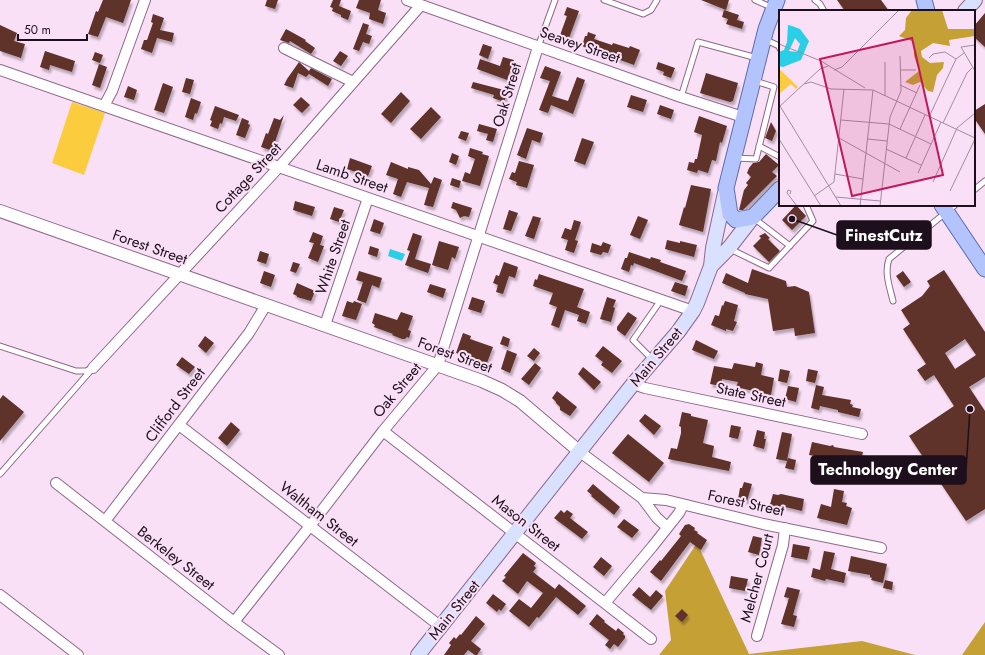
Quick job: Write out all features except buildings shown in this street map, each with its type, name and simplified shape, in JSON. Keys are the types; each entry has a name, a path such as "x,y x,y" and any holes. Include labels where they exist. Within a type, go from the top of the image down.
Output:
{"main road":[{"path":"924,0 927,10"},
{"path":"966,10 975,0"},
{"name":"Main Street","path":"421,654 440,626 515,534 633,384 678,332 698,304 711,266 713,248 743,117 763,39 775,4"},
{"path":"726,188 730,214 736,220 753,217"},
{"path":"711,266 729,248 753,217 779,190"},
{"path":"948,207 985,269"}],"street":[{"path":"104,106 112,91 145,0"},
{"name":"Seavey Street","path":"407,0 681,97 743,117"},
{"name":"Cottage Street","path":"93,368 279,167 421,5"},
{"name":"Oak Street","path":"234,622 383,431 438,365 538,47"},
{"path":"284,48 353,82"},
{"name":"Lamb Street","path":"0,70 693,311"},
{"name":"White Street","path":"325,325 368,198"},
{"name":"Forest Street","path":"0,211 482,381 502,390 520,401 580,452 642,498 666,500 763,524 881,548"},
{"name":"Clifford Street","path":"105,521 249,333 266,305"},
{"name":"State Street","path":"633,384 862,434"},
{"name":"Waltham Street","path":"179,425 440,626"},
{"name":"Mason Street","path":"383,431 651,639"},
{"name":"Berkeley Street","path":"56,483 234,622 279,655"},
{"path":"642,498 667,527"},
{"path":"605,603 679,513 683,505"},
{"name":"Melcher Court","path":"757,636 783,545 785,528"},
{"path":"0,595 78,655"}],"lane":[{"path":"538,47 555,0"},
{"path":"604,0 644,14 651,10 657,0"},
{"path":"755,0 775,4"},
{"path":"815,0 820,4 823,10"},
{"path":"763,39 779,46"},
{"path":"681,97 698,42 758,58"},
{"path":"734,158 756,159 774,87 752,81"},
{"path":"759,146 779,157"},
{"path":"975,189 985,180"},
{"path":"729,248 769,268 813,221 806,206"},
{"path":"894,301 887,272 889,259 948,207"},
{"path":"753,217 790,246"},
{"path":"653,361 634,340 660,300"},
{"path":"0,346 76,371 93,368"},
{"path":"0,474 93,368"}],"shaded area":[{"path":"72,102 105,113 84,175 52,163"},
{"path":"697,543 749,654 862,641 915,655 659,655 671,640 665,591"},
{"path":"985,622 985,655 962,655"}],"water":[{"path":"390,249 405,254 402,261 388,256"}],"place":[{"name":"FinestCutz","path":"792,219"},
{"name":"Technology Center","path":"970,409"}]}
